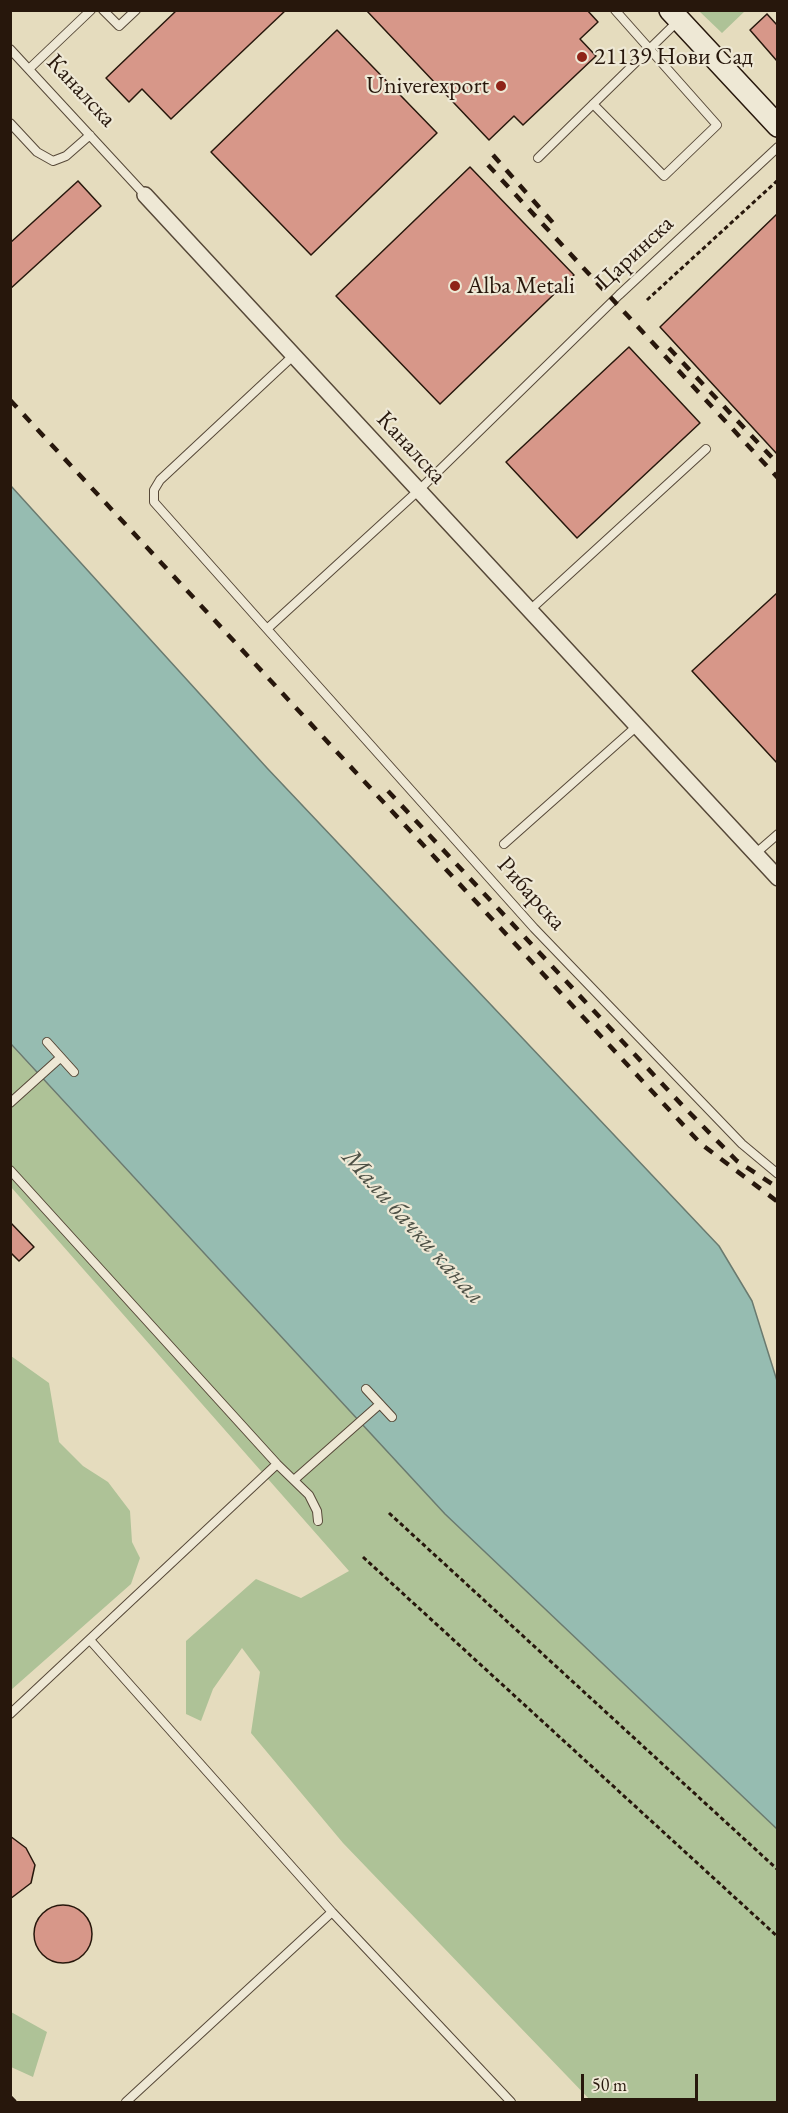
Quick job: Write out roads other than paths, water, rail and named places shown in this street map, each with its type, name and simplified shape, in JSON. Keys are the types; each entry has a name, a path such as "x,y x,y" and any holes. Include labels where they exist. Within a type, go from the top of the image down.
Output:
{"street":[{"path":"675,15 777,126"},
{"name":"Каналска","path":"145,195 777,878"}],"lane":[{"path":"29,69 91,10"},
{"path":"103,10 119,26 136,10"},
{"path":"593,104 664,176 717,125 615,10"},
{"path":"538,158 649,49 675,15"},
{"name":"Каналска","path":"10,49 145,195"},
{"path":"10,123 37,152 53,161 66,156 90,135"},
{"name":"Царинска","path":"267,629 419,490 613,301 777,147"},
{"name":"Рибарска","path":"294,355 160,480 153,490 154,502 534,928 742,1144 777,1174"},
{"path":"530,610 706,449"},
{"path":"504,844 637,726"},
{"path":"755,854 777,834"},
{"path":"46,1042 74,1072"},
{"path":"10,1103 60,1058"},
{"path":"10,1170 277,1464 311,1498 318,1521"},
{"path":"366,1389 392,1417"},
{"path":"294,1480 380,1404"},
{"path":"10,1714 277,1464"},
{"path":"90,1640 332,1912 511,2103"},
{"path":"126,2103 332,1912"}],"water":[{"name":"Мали бачки канал","path":"11,486 267,768 719,1246 752,1301 778,1384 777,1829 445,1514 11,1044"}],"railway":[{"path":"493,155 555,225"},
{"path":"488,165 778,478"},
{"path":"669,348 778,464"},
{"path":"10,400 701,1144 778,1202"},
{"path":"388,791 737,1161 778,1188"},
{"path":"10,2097 15,2102"}],"place":[{"name":"21139 Нови Сад","path":"582,57"},
{"name":"Univerexport","path":"501,86"},
{"name":"Alba Metali","path":"455,286"}]}
